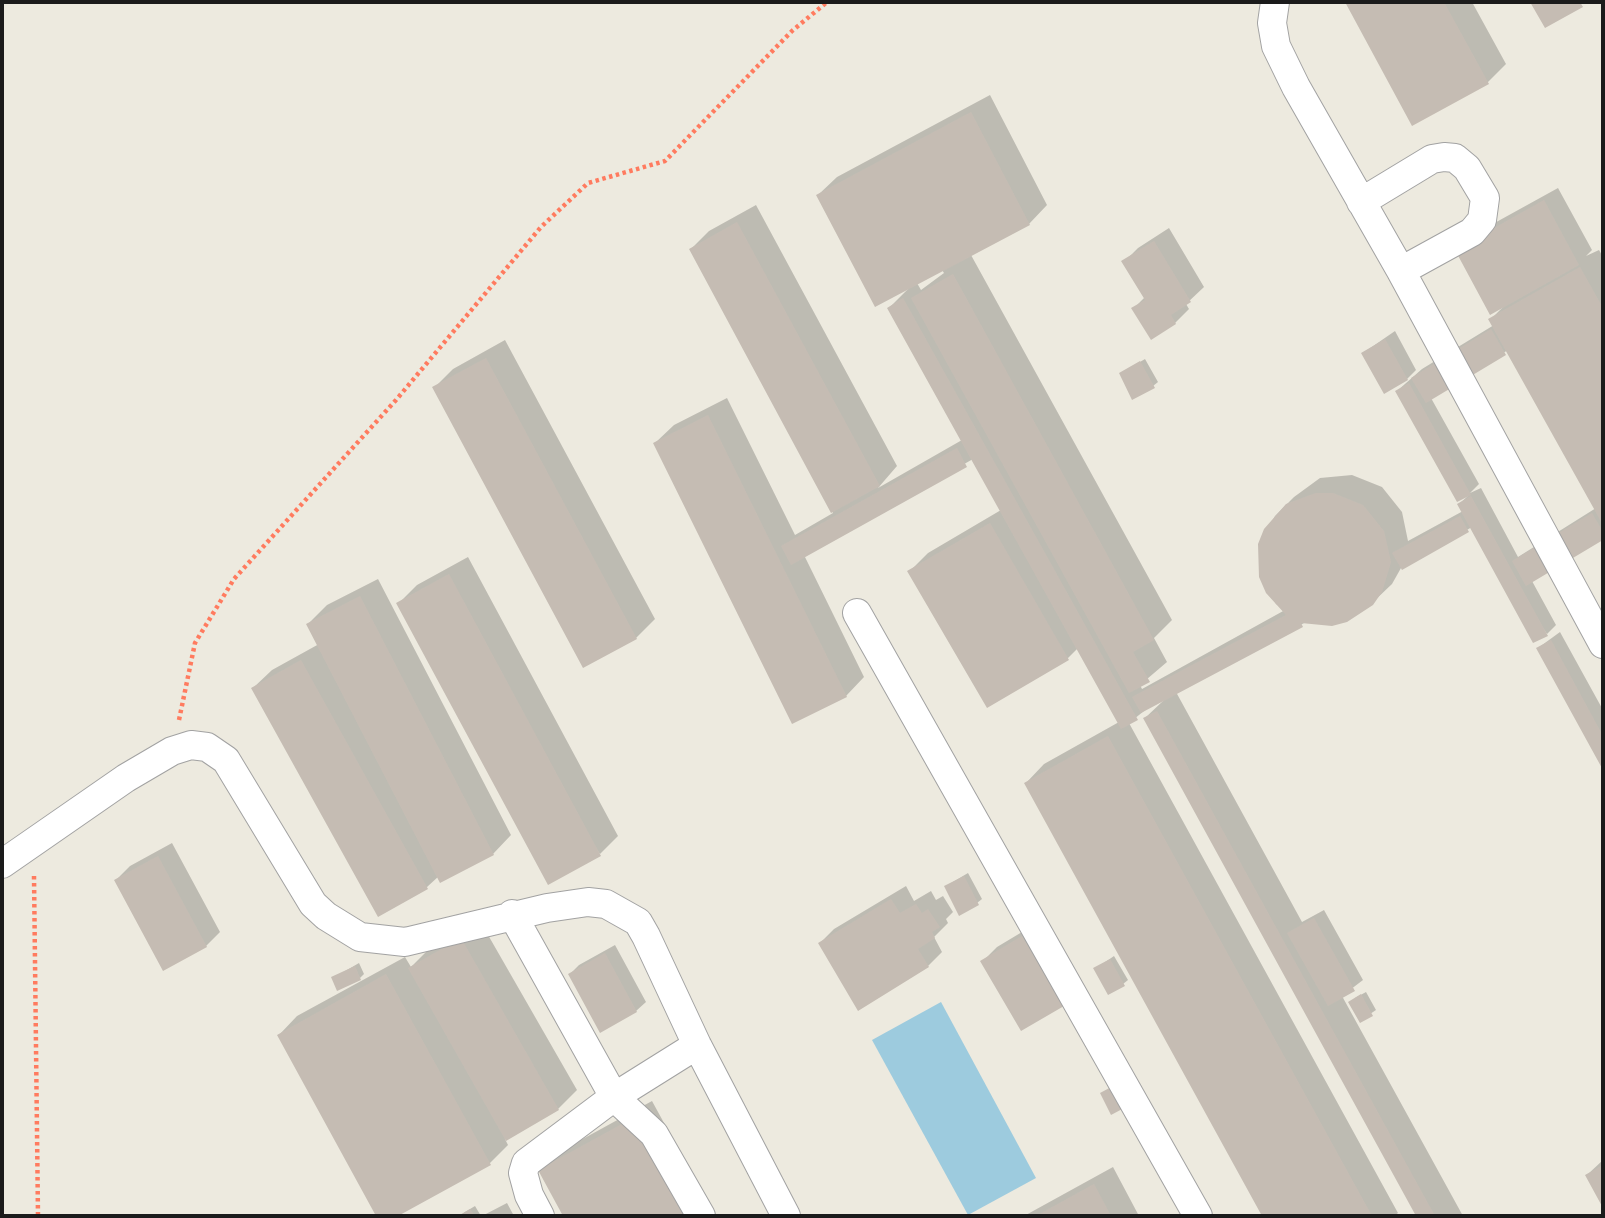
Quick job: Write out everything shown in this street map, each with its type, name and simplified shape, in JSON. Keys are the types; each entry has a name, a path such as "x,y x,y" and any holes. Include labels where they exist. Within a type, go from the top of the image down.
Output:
{"lane":[{"path":"1275,2 1272,23 1276,46 1603,644"},
{"path":"1362,202 1432,159 1444,157 1455,158 1467,168 1485,198 1482,220 1472,232 1401,271"},
{"path":"857,613 1198,1216"},
{"path":"2,864 126,778 172,751 191,745 207,747 226,760 313,904 326,916 360,937 405,942 512,914 588,902 607,904 638,922 697,1045 786,1216"},
{"path":"512,914 614,1097 654,1134 701,1216"},
{"path":"540,1216 529,1195 523,1173 526,1163 614,1097 697,1045"}],"path":[{"path":"172,751 195,643 233,579 396,400 541,227 588,183 665,161 792,31 827,2"},
{"path":"33,843 38,1216"}],"water":[{"path":"941,1002 1036,1178 968,1215 872,1040"}],"building":[{"path":"1345,2 1444,2 1489,84 1412,126"},
{"path":"1530,2 1580,2 1583,7 1545,28"},
{"path":"971,112 1030,225 875,307 816,195"},
{"path":"1544,200 1579,265 1490,315 1455,250"},
{"path":"737,222 880,486 831,513 689,249"},
{"path":"1154,241 1191,302 1171,315 1176,324 1151,340 1131,308 1145,300 1121,261"},
{"path":"1580,267 1603,308 1603,525 1488,319"},
{"path":"953,274 1154,640 1133,652 1150,682 1129,693 911,298"},
{"path":"903,298 1138,720 1121,729 887,308"},
{"path":"1491,329 1506,355 1426,403 1411,378"},
{"path":"1385,339 1408,380 1384,394 1361,353"},
{"path":"486,358 637,639 583,668 432,387"},
{"path":"1140,361 1155,388 1132,400 1119,373"},
{"path":"1409,383 1471,495 1457,502 1395,391"},
{"path":"708,415 847,697 792,724 653,443"},
{"path":"957,448 967,467 791,565 781,546"},
{"path":"1316,493 1333,493 1363,505 1384,531 1391,562 1382,592 1373,605 1347,622 1332,626 1301,623 1303,627 1141,713 1132,697 1286,615 1266,593 1259,577 1258,544 1264,529 1286,504"},
{"path":"1471,496 1548,636 1533,643 1457,504"},
{"path":"1592,513 1603,532 1603,540 1526,586 1512,561"},
{"path":"1460,516 1469,532 1402,570 1392,553"},
{"path":"990,523 1069,660 987,708 907,571"},
{"path":"449,574 601,856 548,885 396,603"},
{"path":"360,596 494,855 440,883 306,624"},
{"path":"1551,640 1603,736 1603,770 1536,648"},
{"path":"301,660 428,889 378,917 251,688"},
{"path":"1157,711 1435,1216 1416,1216 1143,718"},
{"path":"1108,736 1372,1216 1262,1216 1024,783"},
{"path":"158,856 207,947 163,971 114,880"},
{"path":"964,876 979,905 959,916 944,886"},
{"path":"891,899 900,913 916,904 922,913 928,909 940,927 932,932 935,938 918,949 929,967 858,1011 818,943"},
{"path":"1314,918 1355,991 1328,1006 1287,933"},
{"path":"1022,936 1064,1006 1021,1031 980,961"},
{"path":"461,938 559,1110 506,1141 408,968"},
{"path":"605,953 637,1012 600,1033 568,974"},
{"path":"1110,959 1125,986 1108,995 1093,968"},
{"path":"355,966 361,980 337,991 331,977"},
{"path":"386,974 491,1165 398,1216 376,1216 277,1035"},
{"path":"1361,994 1373,1016 1360,1023 1348,1002"},
{"path":"1115,1085 1126,1107 1111,1115 1100,1093"},
{"path":"633,1118 686,1216 563,1216 538,1170"},
{"path":"1603,1165 1603,1208 1585,1175"},
{"path":"1094,1184 1111,1216 1036,1216"},
{"path":"470,1209 475,1216 458,1216"}]}
